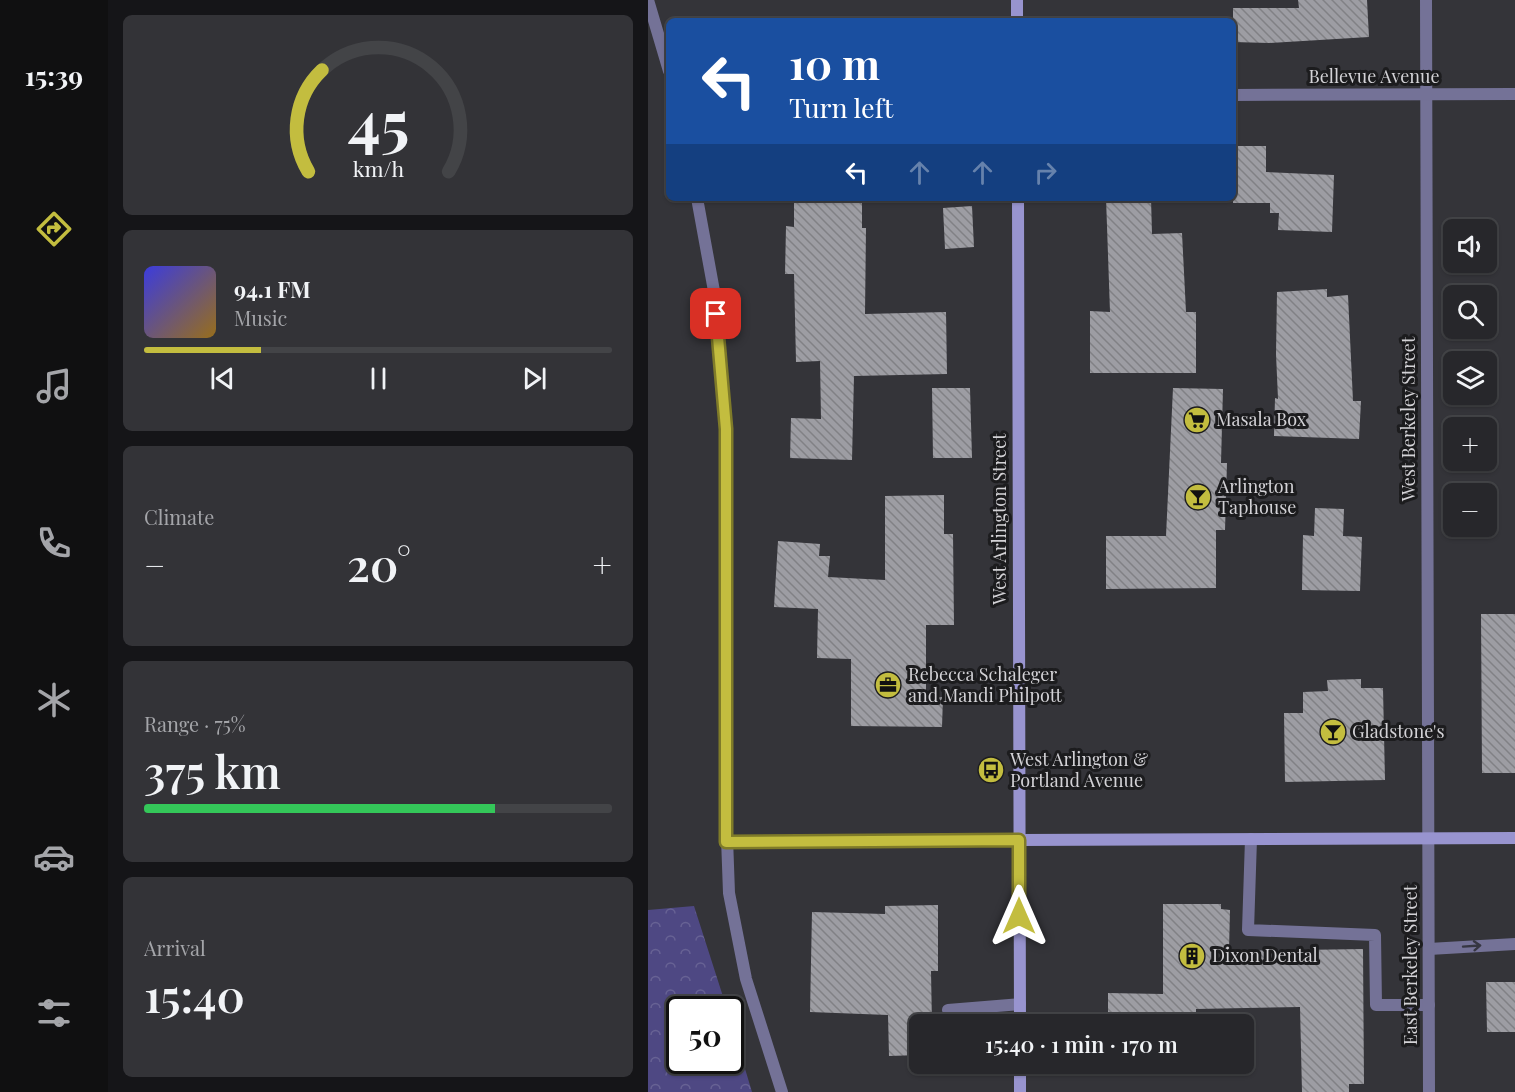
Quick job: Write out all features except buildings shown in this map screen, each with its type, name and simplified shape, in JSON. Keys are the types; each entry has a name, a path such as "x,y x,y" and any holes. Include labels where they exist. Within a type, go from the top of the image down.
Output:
{"main road":[{"path":"1017,0 1017,18"},
{"name":"West Arlington Street","path":"1018,201 1020,1014"},
{"path":"1019,840 1515,838"},
{"path":"1020,1074 1020,1092"}],"street":[{"path":"648,0 666,60"},
{"name":"West Berkeley Street","path":"1426,0 1428,838"},
{"name":"Bellevue Avenue","path":"1236,95 1515,94"},
{"path":"698,201 714,291 726,429 726,842 730,898 746,979 782,1092"},
{"name":"East Berkeley Street","path":"1428,838 1429,1092"},
{"path":"1251,839 1248,930 1375,936 1376,1005 1429,1005"},
{"path":"726,842 1019,840"},
{"path":"1429,949 1515,944"},
{"path":"948,1010 1020,1004"}],"green space":[{"path":"694,906 723,996 666,996 666,1074 744,1074 744,1065 752,1092 648,1092 648,910"}],"place":[{"name":"Masala Box","path":"1197,420"},
{"name":"Arlington Taphouse","path":"1198,497"},
{"name":"Rebecca Schaleger and Mandi Philpott","path":"888,685"},
{"name":"Gladstone's","path":"1333,732"},
{"name":"West Arlington & Portland Avenue","path":"991,770"},
{"name":"Dixon Dental","path":"1192,956"}],"route":[{"path":"716,314 726,429 726,842 1019,840 1019,916"}]}
